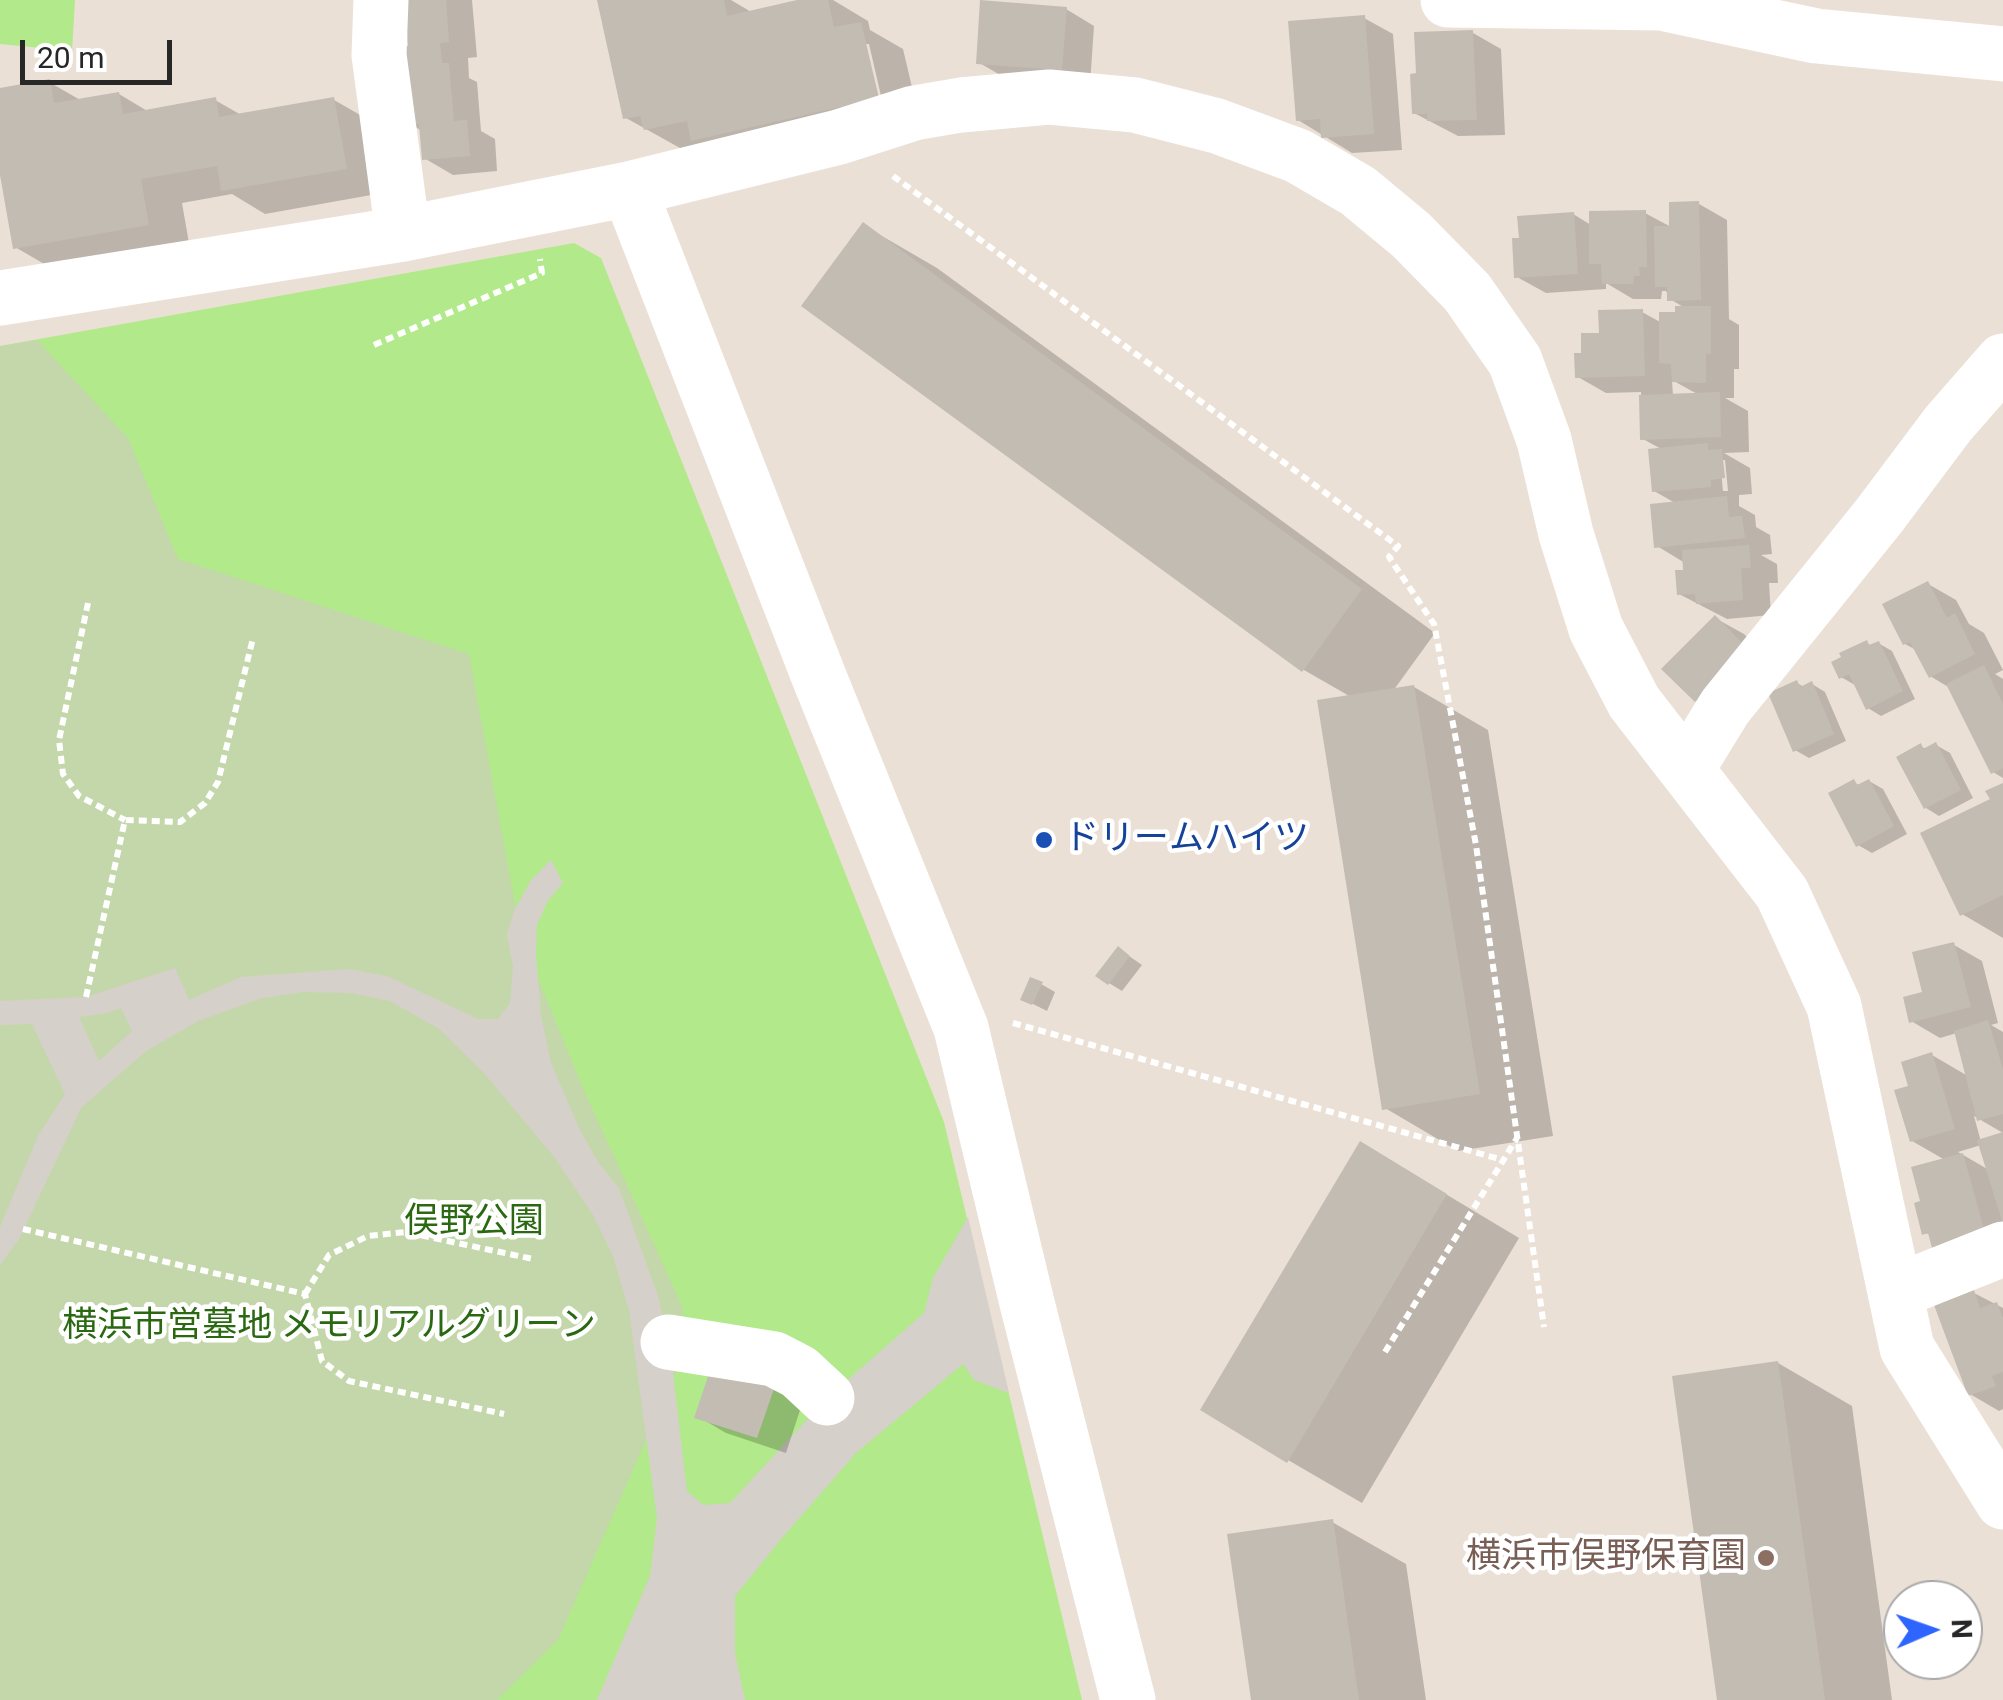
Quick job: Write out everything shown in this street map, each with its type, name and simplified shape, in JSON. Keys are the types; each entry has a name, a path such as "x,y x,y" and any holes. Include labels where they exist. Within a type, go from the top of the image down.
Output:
{"street":[{"path":"381,0 379,55 403,234"},
{"path":"1448,0 1662,3 1816,36 2003,54"},
{"path":"0,298 403,234 629,189 839,137 914,113 1049,97 1135,105 1216,126 1298,156 1358,191 1410,235 1467,292 1515,361 1544,440 1566,534 1596,629 1634,702 1782,893 1834,1006 1907,1348 2003,1502"},
{"path":"629,189 960,1028 1128,1700"},
{"path":"1687,769 1725,707 1948,424 2003,361"},
{"path":"1894,1292 2003,1249"},
{"path":"668,1342 774,1359 798,1372 827,1398"}],"path":[{"path":"839,137 1398,546 1388,557 1434,624 1476,845 1544,1327"},
{"path":"374,344 542,273 540,255"},
{"path":"88,602 59,740 63,774 79,796 125,820 180,822 206,803 218,782 252,638"},
{"path":"86,997 125,820"},
{"path":"1006,1020 1503,1160"},
{"path":"1385,1352 1517,1137"},
{"path":"23,1229 304,1294"},
{"path":"504,1414 349,1381 322,1362 304,1294 329,1255 368,1236 405,1232 533,1259"}],"green space":[{"path":"0,0 75,0 72,51 0,44"},
{"name":"俣野公園","path":"574,243 601,258 944,1122 1082,1700 0,1700 0,346"},
{"name":"横浜市営墓地 メモリアルグリーン","path":"37,340 128,438 178,559 469,654 521,937 582,1086 683,1308 680,1363 558,1640 497,1700 0,1700 0,346"}],"shaded area":[{"path":"551,860 563,883 547,902 537,925 541,1016 551,1063 580,1130 619,1188 659,1299 672,1365 687,1491 703,1505 730,1503 827,1398 924,1313 933,1278 968,1217 1009,1393 974,1380 963,1364 856,1453 782,1538 735,1596 735,1653 745,1700 597,1700 650,1576 657,1518 629,1310 613,1256 593,1215 555,1158 484,1073 438,1028 390,1001 351,993 304,992 262,998 198,1021 146,1051 81,1108 19,1239 0,1265 0,1227 38,1136 65,1094 32,1024 0,1025 0,1001 86,997 175,968 189,1000 241,977 349,969 387,976 478,1019 498,1019 510,1003 513,967 507,934 531,880","holes":["121,1008 132,1031 99,1061 79,1017"]}],"building":[{"path":"405,0 446,0 449,42 440,43 442,63 449,63 454,121 467,120 470,156 422,160 419,124 407,125 401,46 408,46"},
{"path":"597,0 724,0 727,16 797,0 828,0 834,27 861,22 879,98 691,141 687,121 644,130 640,116 623,119"},
{"path":"980,0 1067,7 1062,70 976,64"},
{"path":"1365,15 1374,134 1321,138 1320,119 1296,121 1288,21"},
{"path":"1473,30 1477,120 1427,121 1427,114 1412,114 1414,32"},
{"path":"50,79 54,103 119,92 123,114 216,97 219,117 334,97 347,169 221,191 217,166 141,179 149,225 13,249 0,175 0,88"},
{"path":"1699,201 1701,300 1667,301 1667,287 1655,287 1654,226 1669,226 1669,202"},
{"path":"1646,210 1647,267 1639,267 1640,276 1634,276 1633,284 1602,284 1601,264 1589,264 1589,211"},
{"path":"1574,212 1578,274 1514,278 1512,238 1519,238 1517,216"},
{"path":"863,222 1362,589 1302,672 801,306"},
{"path":"1675,306 1711,306 1711,354 1706,354 1706,383 1672,382 1671,364 1659,363 1659,312 1675,312"},
{"path":"1643,309 1645,376 1575,378 1574,353 1581,353 1581,333 1599,333 1598,310"},
{"path":"1720,392 1721,437 1640,440 1639,395"},
{"path":"1708,443 1708,450 1722,449 1725,478 1711,480 1711,487 1652,492 1648,449"},
{"path":"1727,496 1729,517 1742,516 1745,538 1654,548 1650,504"},
{"path":"1749,545 1751,568 1741,568 1743,600 1696,604 1695,594 1677,595 1675,570 1683,570 1682,550"},
{"path":"1928,581 1947,618 1955,613 1975,654 1929,678 1910,642 1903,645 1882,604"},
{"path":"1715,615 1748,649 1695,702 1661,669"},
{"path":"1867,640 1869,645 1879,641 1903,691 1866,710 1849,674 1839,679 1831,662 1841,657 1839,653"},
{"path":"1984,665 2003,704 2003,768 1991,774 1946,684"},
{"path":"1797,680 1800,687 1812,681 1834,734 1793,752 1768,693"},
{"path":"1414,685 1480,1094 1382,1110 1317,700"},
{"path":"1936,742 1961,790 1924,809 1896,757 1921,743 1923,749"},
{"path":"1854,779 1857,785 1869,779 1894,826 1856,847 1828,793"},
{"path":"2003,783 2003,895 1960,916 1920,833 1990,799 1985,791"},
{"path":"1954,942 1971,1007 1909,1023 1903,997 1922,992 1912,952"},
{"path":"1118,946 1130,956 1108,985 1095,976"},
{"path":"1030,977 1043,982 1032,1005 1020,1000"},
{"path":"1988,1020 2003,1069 2003,1114 1977,1121 1954,1031"},
{"path":"1932,1052 1955,1129 1910,1142 1894,1090 1908,1086 1901,1062"},
{"path":"2003,1132 2003,1221 2002,1221 1977,1140"},
{"path":"1360,1141 1447,1194 1287,1463 1200,1410"},
{"path":"1963,1153 1985,1233 1932,1248 1928,1233 1922,1235 1914,1203 1920,1201 1911,1167"},
{"path":"1974,1290 1980,1308 1997,1302 2003,1318 2003,1372 1992,1376 1996,1386 1968,1396 1934,1305"},
{"path":"1778,1361 1825,1700 1717,1700 1672,1376"},
{"path":"713,1362 776,1383 757,1438 694,1418"},
{"path":"1333,1519 1359,1700 1251,1700 1227,1534"}],"place":[{"name":"ドリームハイツ","path":"1044,840"},
{"name":"横浜市俣野保育園","path":"1766,1558"}]}
